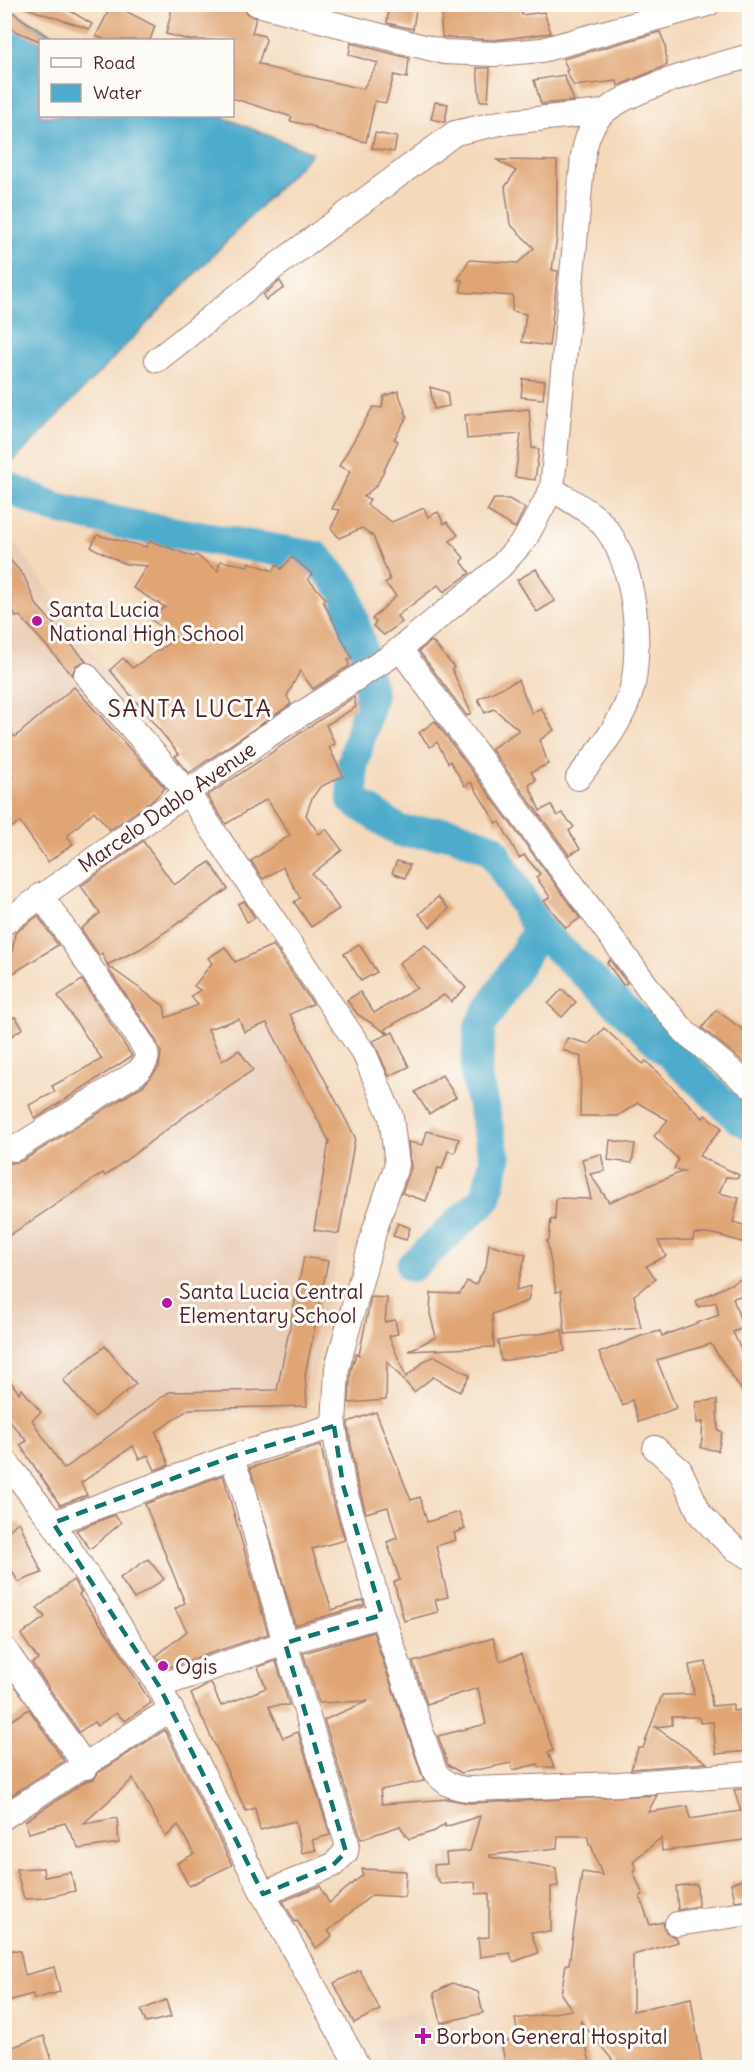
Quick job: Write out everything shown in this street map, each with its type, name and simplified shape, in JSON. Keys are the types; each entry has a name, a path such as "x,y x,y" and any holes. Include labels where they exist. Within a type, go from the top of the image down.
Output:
{"street":[{"path":"257,4 444,52 495,54 542,50 708,4"},
{"path":"157,360 272,269 455,133 501,123 603,112 642,92 696,71 750,56"},
{"path":"578,778 608,740 633,685 637,639 629,581 615,543 595,517 552,489 583,156 587,136 603,112"},
{"name":"Marcelo Dablo Avenue","path":"4,922 264,738 332,696 396,652 500,567 525,539 552,489"},
{"path":"396,652 655,997 685,1032 750,1086"},
{"path":"86,675 187,792 365,1056 375,1074 394,1128 397,1164 375,1229 337,1368 334,1426 343,1485 382,1615 435,1772 444,1782 454,1788 469,1789 619,1784 750,1774"},
{"path":"14,1149 136,1073 148,1060 148,1053 141,1042 41,895"},
{"path":"53,1523 231,1457 334,1426"},
{"path":"655,1448 680,1470 700,1514 734,1548 750,1557"},
{"path":"231,1457 244,1491 285,1643 315,1735 346,1843 346,1852 333,1865 263,1894"},
{"path":"4,1459 53,1523 159,1686 263,1894 359,2067"},
{"path":"159,1686 285,1643 382,1615"},
{"path":"4,1648 86,1767"},
{"path":"4,1817 86,1767 171,1709"},
{"path":"676,1924 750,1913"}],"highlighted area":[{"path":"334,1426 343,1485 382,1615 285,1643 346,1852 333,1865 263,1894 159,1686 53,1523 231,1457"}],"shaded area":[{"name":"Santa Lucia National High School","path":"4,527 136,714 29,803 5,774"},
{"name":"Santa Lucia Central Elementary School","path":"294,1013 360,1141 308,1410 177,1417 54,1504 5,1431 4,1197 243,1037"},
{"name":"Borbon General Hospital","path":"422,2008 428,2030 464,2018 470,2047 501,2042 506,2067 388,2067 375,2021"}],"water":[{"path":"5,7 58,39 39,39 39,117 222,117 312,153 5,470"}],"building":[{"path":"23,4 59,4 92,24 89,29 23,7"},
{"path":"112,4 155,26 150,39 103,39 96,36"},
{"path":"173,4 243,4 247,14 256,18 252,33 264,36 266,40 258,64 363,89 378,63 349,55 351,43 409,58 407,78 394,75 386,103 375,101 366,142 290,121 292,117 234,99 234,39 185,39 166,34"},
{"path":"445,4 520,4 522,15 544,12 551,33 495,40 442,37 441,23"},
{"path":"389,6 416,9 413,29 387,23"},
{"path":"8,9 52,39 39,41 15,31 4,23"},
{"path":"660,32 665,44 667,65 618,86 617,81 574,86 566,71 568,70 563,59"},
{"path":"477,68 490,68 488,101 480,101"},
{"path":"564,75 574,101 541,104 534,80"},
{"path":"435,102 448,104 445,122 431,119"},
{"path":"375,133 397,137 394,152 372,148"},
{"path":"497,160 557,161 557,237 552,270 558,271 549,346 522,342 526,314 512,311 513,296 461,292 462,280 458,280 469,260 518,263 534,248 510,224 505,187 516,171"},
{"path":"280,281 284,288 266,300 263,295"},
{"path":"523,379 545,381 543,399 521,397"},
{"path":"430,387 447,392 449,406 434,409"},
{"path":"398,391 407,417 394,439 398,441 377,485 363,497 370,499 367,505 392,522 424,508 428,517 438,512 444,524 447,522 458,535 450,541 464,558 461,561 470,573 444,592 438,585 397,616 402,622 384,635 373,626 376,622 372,619 396,596 385,583 390,580 373,536 362,528 339,538 331,528 340,510 332,509 350,471 339,466 373,407 382,408 384,396"},
{"path":"529,409 532,448 539,449 535,480 515,477 521,434 467,439 465,415"},
{"path":"494,499 509,499 525,508 515,528 487,511"},
{"path":"97,535 146,547 150,541 194,557 196,555 218,571 220,561 248,566 249,562 273,571 277,564 281,569 292,557 312,574 308,579 326,599 323,601 352,658 348,660 349,666 313,689 300,671 287,696 291,704 189,773 175,756 179,754 110,670 123,658 132,668 177,638 149,618 165,607 133,588 147,566 125,564 91,547"},
{"path":"4,553 24,576 36,604 86,661 76,665 72,675 20,616 16,617 4,590"},
{"path":"536,569 555,601 537,612 517,580"},
{"path":"432,641 454,667 452,669 471,713 467,716 419,651"},
{"path":"518,680 532,713 541,708 554,730 540,740 548,764 531,772 536,780 529,785 540,811 551,805 557,816 562,813 574,827 569,831 580,849 569,855 491,749 519,730 494,709 485,713 478,699"},
{"path":"74,687 165,788 153,800 110,830 94,811 67,836 73,844 48,862 20,822 4,832 4,786 14,778 4,767 4,723 15,737"},
{"path":"354,697 356,707 326,725 335,744 329,747 343,776 320,787 312,798 306,815 319,834 326,829 342,850 312,874 339,909 311,927 294,902 300,898 283,867 263,879 251,861 290,835 267,799 226,824 207,796"},
{"path":"435,721 580,918 566,928 544,901 550,897 536,877 540,874 524,855 519,858 500,822 497,824 471,782 465,786 450,761 448,763 437,742 430,747 419,733"},
{"path":"143,841 174,885 210,862 228,889 140,949 107,965 102,953 99,955 81,929 100,913 81,886"},
{"path":"397,861 410,865 405,878 392,873"},
{"path":"438,897 449,909 430,927 419,914"},
{"path":"244,901 255,918 247,922 238,904"},
{"path":"38,916 58,945 9,976 15,933"},
{"path":"359,944 377,972 361,981 344,954"},
{"path":"273,945 313,1004 290,1014 355,1137 339,1234 314,1230 329,1141 267,1023 244,1032 239,1019 208,1029 222,1061 239,1050 253,1070 190,1112 105,1176 103,1173 10,1235 4,1227 4,1164 22,1161 144,1085 159,1067 161,1052 156,1040 108,965 164,1006 166,1018 198,1005 191,996 200,990 194,986 212,963 208,958 225,947 235,962"},
{"path":"425,945 466,988 451,1002 444,995 385,1029 389,1034 393,1032 409,1067 389,1076 373,1041 388,1034 357,1014 347,1000 360,992 374,1013 417,988 399,963"},
{"path":"610,960 627,983 623,985 607,963"},
{"path":"82,980 132,1056 35,1119 29,1105 55,1092 52,1086 102,1059 58,996"},
{"path":"562,989 576,1002 562,1017 548,1004"},
{"path":"716,1010 750,1035 750,1067 702,1028"},
{"path":"15,1017 23,1028 4,1041 4,1021"},
{"path":"604,1028 643,1064 646,1061 703,1118 705,1115 722,1128 699,1156 739,1175 738,1178 726,1177 719,1193 739,1198 733,1222 750,1227 750,1232 746,1243 714,1234 694,1234 693,1240 658,1241 666,1256 646,1266 656,1279 634,1295 641,1328 565,1334 561,1291 556,1292 547,1241 551,1219 555,1220 556,1198 591,1199 582,1159 601,1154 605,1171 590,1174 609,1202 684,1171 674,1169 678,1159 654,1136 668,1120 638,1103 618,1116 580,1116 581,1057 563,1050 567,1038 589,1044"},
{"path":"442,1075 456,1097 429,1114 415,1092"},
{"path":"427,1131 459,1139 455,1153 448,1151 442,1169 438,1168 426,1201 402,1193 411,1168 408,1142 423,1145"},
{"path":"610,1140 635,1144 632,1163 608,1160"},
{"path":"398,1223 410,1228 406,1240 393,1236"},
{"path":"489,1244 526,1255 516,1290 531,1286 528,1301 492,1314 494,1347 408,1351 436,1337 430,1314 431,1293 460,1294 467,1281 475,1285 486,1267"},
{"path":"304,1257 328,1261 305,1375 307,1406 189,1409 156,1432 169,1465 155,1470 148,1455 139,1459 133,1446 81,1483 87,1495 60,1505 20,1445 27,1441 4,1415 4,1373 19,1393 22,1389 41,1412 32,1420 64,1469 169,1392 277,1390"},
{"path":"743,1278 748,1294 733,1298 743,1328 733,1332 745,1359 750,1357 750,1403 711,1344 657,1360 676,1408 639,1422 632,1400 623,1406 599,1353 641,1336 660,1331 662,1336 719,1315 716,1302 698,1307 696,1301"},
{"path":"371,1297 387,1298 385,1322 395,1320 398,1334 389,1336 406,1377 426,1360 435,1356 470,1375 460,1392 433,1377 414,1392 387,1361 386,1400 349,1403 351,1370 356,1354 359,1355"},
{"path":"562,1330 565,1351 501,1361 498,1341"},
{"path":"105,1346 136,1384 94,1417 63,1380"},
{"path":"717,1400 718,1430 722,1432 718,1451 701,1448 703,1422 697,1423 696,1402"},
{"path":"376,1412 411,1500 420,1497 427,1522 459,1512 465,1529 454,1533 456,1540 436,1546 448,1597 435,1600 438,1612 404,1621 394,1582 400,1580 387,1542 397,1538 388,1507 366,1513 357,1482 348,1425 348,1422"},
{"path":"321,1445 329,1489 345,1540 312,1549 332,1610 363,1600 364,1605 295,1625 250,1468"},
{"path":"223,1475 268,1634 166,1668 156,1656 187,1631 175,1609 185,1603 145,1504"},
{"path":"114,1515 121,1523 90,1549 76,1530"},
{"path":"19,1521 42,1573 18,1582 4,1555 4,1535"},
{"path":"148,1559 164,1579 134,1599 120,1578"},
{"path":"73,1580 81,1592 79,1595 114,1643 151,1703 125,1721 116,1713 97,1726 94,1722 79,1732 32,1663 38,1659 21,1635 45,1617 37,1608"},
{"path":"373,1632 424,1781 380,1790 382,1804 448,1799 469,1803 657,1795 648,1812 688,1806 690,1819 741,1811 734,1790 750,1788 750,1839 662,1851 661,1838 633,1861 636,1870 633,1871 643,1895 640,1896 650,1925 663,1922 666,1932 678,1942 633,1955 633,2011 691,1998 702,2067 618,2067 580,2020 591,2067 506,2067 501,2042 519,2039 515,2019 572,2010 561,1994 566,1964 569,1964 582,1872 602,1875 591,1845 589,1845 588,1836 558,1836 557,1848 490,1855 490,1857 556,1868 558,1886 551,1887 551,1932 531,1932 538,1953 513,1962 510,1953 480,1957 478,1938 489,1937 489,1893 476,1894 475,1882 441,1884 435,1876 434,1865 447,1864 446,1853 470,1851 480,1816 445,1827 445,1824 435,1831 409,1839 400,1826 361,1839 324,1720 368,1701 319,1703 303,1653"},
{"path":"493,1638 500,1661 521,1654 553,1751 548,1752 554,1768 539,1767 538,1764 513,1770 511,1763 461,1773 448,1765 438,1736 486,1724 478,1688 427,1704 413,1662"},
{"path":"276,1661 289,1705 269,1706 283,1738 298,1732 330,1835 312,1840 316,1850 302,1853 295,1821 260,1830 255,1808 246,1811 191,1694 211,1683 221,1706 266,1688 258,1667"},
{"path":"706,1662 712,1706 733,1704 733,1711 750,1709 750,1751 716,1754 713,1722 700,1723 699,1717 672,1717 672,1725 655,1727 707,1763 631,1769 638,1748 643,1748 662,1695 694,1694 689,1665"},
{"path":"29,1709 64,1761 4,1800 4,1725"},
{"path":"165,1730 232,1865 189,1886 177,1863 194,1854 178,1825 166,1837 133,1779 83,1824 117,1818 119,1843 79,1849 65,1823 29,1833 25,1821 86,1781 94,1779 99,1772"},
{"path":"43,1868 44,1877 71,1872 75,1891 44,1898 24,1899 16,1869"},
{"path":"362,1869 406,1871 405,1897 372,1895 328,1931 332,1936 316,1948 297,1921 295,1922 283,1901 320,1886 329,1903 363,1875"},
{"path":"750,1878 750,1899 735,1901 731,1883"},
{"path":"697,1884 698,1906 678,1910 676,1886"},
{"path":"4,1949 20,1951 25,1975 54,1967 60,1992 34,1999 33,1994 4,2002"},
{"path":"360,1970 380,2010 354,2023 334,1983"},
{"path":"452,1983 478,1992 483,2013 441,2023 434,1993"},
{"path":"166,2000 171,2017 146,2023 141,2010"},
{"path":"44,2036 52,2060 30,2067 4,2067 4,2050"}],"waterway":[{"path":"4,486 53,507 129,525 316,557 344,589 361,648 371,695 352,767 353,800 401,832 451,833 492,849 539,930 739,1118 750,1124"},
{"path":"412,1266 486,1198 495,1160 476,1075 480,1026 539,930"}],"place":[{"name":"Santa Lucia National High School","path":"37,621"},
{"name":"Santa Lucia Central Elementary School","path":"167,1303"},
{"name":"Ogis","path":"163,1666"},
{"name":"Borbon General Hospital","path":"423,2036"}],"district":[{"name":"SANTA LUCIA","path":"190,708"}]}
